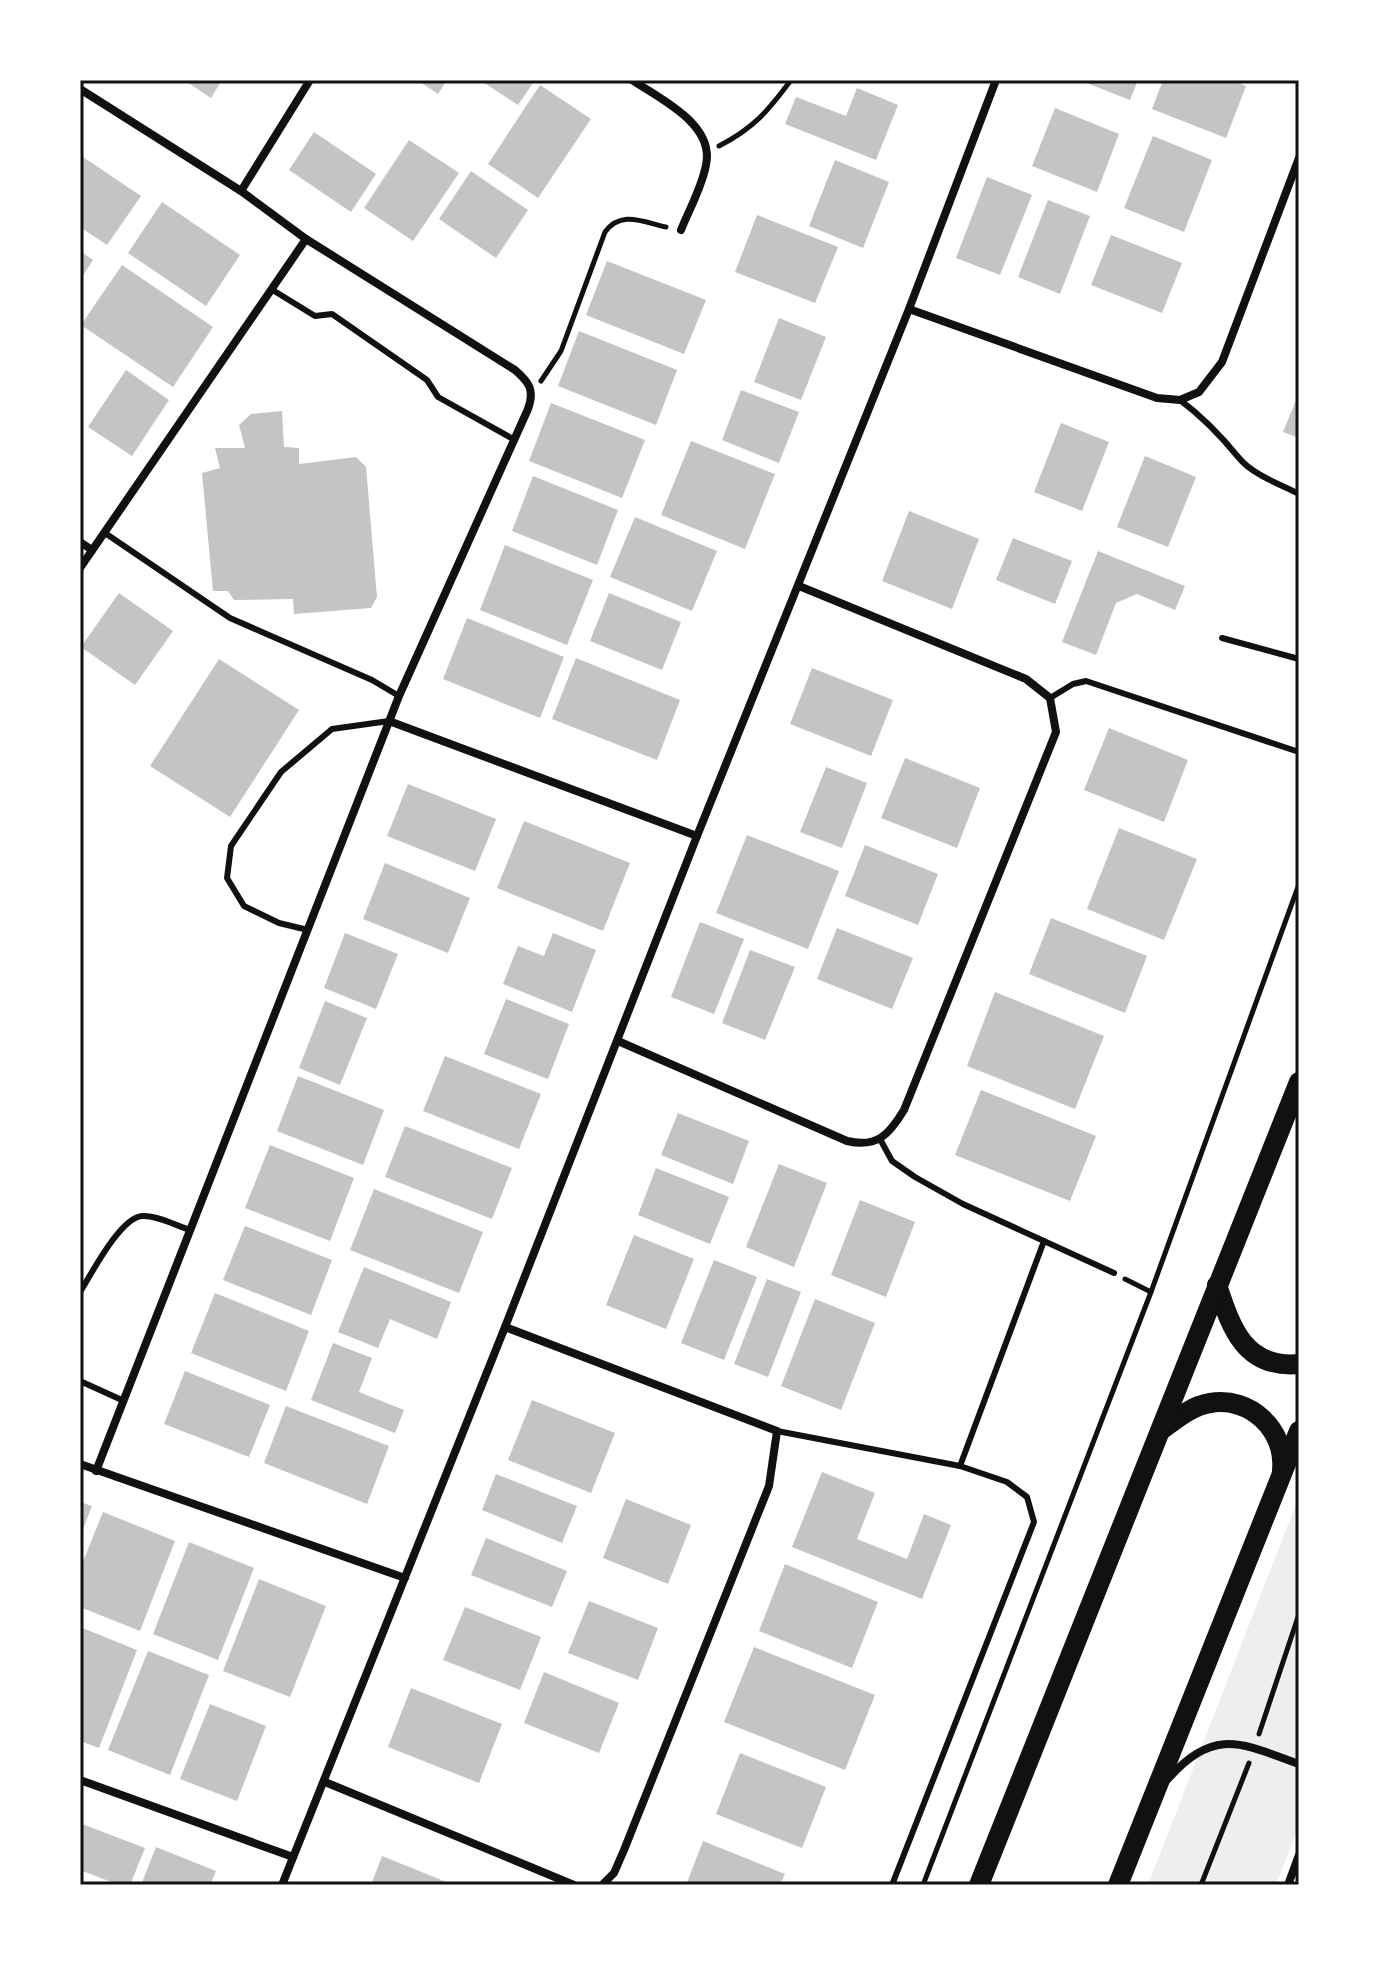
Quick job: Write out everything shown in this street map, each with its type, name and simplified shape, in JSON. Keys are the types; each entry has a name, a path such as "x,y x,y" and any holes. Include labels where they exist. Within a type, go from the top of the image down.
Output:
{"main road":[{"path":"979,1885 1299,1082"},
{"path":"1217,1285 1234,1332 1244,1345 1271,1362 1299,1364"},
{"path":"1160,1432 1194,1408 1209,1403 1242,1406 1257,1413 1278,1438 1283,1454 1281,1478"},
{"path":"1118,1885 1299,1431"}],"street":[{"path":"241,191 310,80"},
{"path":"632,80 695,125 706,152 707,164 681,230"},
{"path":"282,1885 909,309 996,80"},
{"path":"80,89 241,191 306,239 515,370 532,390 515,440 399,696 96,1471"},
{"path":"909,309 1157,398 1180,400 1199,392 1222,362 1299,158"},
{"path":"80,568 306,239"},
{"path":"80,542 92,550"},
{"path":"618,1041 847,1141 863,1145 880,1139 893,1128 904,1110 1056,732 1050,698 1026,679 799,586"},
{"path":"389,721 697,836"},
{"path":"505,1327 777,1431 769,1486 624,1850 614,1873 602,1885"},
{"path":"80,1464 405,1578"},
{"path":"1148,1809 1176,1770 1197,1754 1218,1744 1245,1745 1299,1764"},
{"path":"80,1780 293,1857"},
{"path":"325,1782 574,1885"},
{"path":"1288,1885 1299,1855"}],"lane":[{"path":"271,289 315,316 332,314 427,380 438,397 515,440"},
{"path":"1180,400 1201,415 1239,458 1254,470 1299,494"},
{"path":"105,533 230,618 372,680 399,696"},
{"path":"1222,638 1299,659"},
{"path":"1050,698 1073,684 1086,681 1299,752"},
{"path":"308,930 279,923 244,906 227,878 231,846 281,772 332,729 389,721"},
{"path":"880,1139 892,1161 915,1177 963,1204 1114,1273"},
{"path":"80,1292 121,1230 133,1219 145,1216 190,1230"},
{"path":"960,1466 1044,1241"},
{"path":"80,1381 124,1401"},
{"path":"777,1431 960,1466 1015,1486 1031,1505 1034,1522 892,1885"}],"path":[{"path":"706,152 751,127 766,114 791,80"},
{"path":"532,390 555,364 610,225 619,219 629,219 681,230"},
{"path":"923,1885 1151,1292 1299,884"},
{"path":"1114,1273 1151,1292"}],"shaded area":[{"path":"1299,1496 1299,1825 1276,1885 1148,1885"}],"building":[{"path":"184,80 222,80 211,98"},
{"path":"417,80 447,80 438,94"},
{"path":"480,80 535,80 518,105"},
{"path":"1079,80 1138,80 1130,100"},
{"path":"1163,80 1230,80 1246,86 1226,138 1152,109"},
{"path":"540,85 591,119 538,198 488,164"},
{"path":"857,88 898,105 876,160 785,124 796,97 846,116"},
{"path":"1055,108 1119,134 1097,192 1032,166"},
{"path":"314,132 376,174 351,212 289,170"},
{"path":"1153,136 1212,160 1184,232 1124,208"},
{"path":"409,140 459,173 413,241 364,208"},
{"path":"80,155 141,196 107,245 80,227"},
{"path":"835,160 889,182 863,248 809,226"},
{"path":"471,171 528,210 496,258 439,219"},
{"path":"987,177 1032,195 1000,275 956,258"},
{"path":"1048,200 1090,216 1060,294 1018,277"},
{"path":"162,202 240,255 206,306 128,253"},
{"path":"757,215 838,247 815,303 735,272"},
{"path":"1111,235 1182,263 1162,313 1091,285"},
{"path":"80,251 93,260 80,280"},
{"path":"607,261 706,300 684,354 586,315"},
{"path":"122,265 213,327 173,387 81,325"},
{"path":"779,318 826,337 801,400 754,382"},
{"path":"579,331 677,370 656,425 558,386"},
{"path":"126,370 169,400 132,456 88,427"},
{"path":"741,390 799,412 779,463 722,440"},
{"path":"1299,393 1299,438 1283,432"},
{"path":"551,403 645,440 622,498 529,461"},
{"path":"282,411 284,447 299,448 299,464 356,457 366,467 377,597 371,608 294,614 293,599 234,600 228,591 213,591 202,473 220,468 215,448 245,448 239,425 251,414"},
{"path":"1061,423 1109,442 1082,511 1034,492"},
{"path":"691,441 775,474 745,549 661,515"},
{"path":"1145,456 1196,477 1168,547 1117,527"},
{"path":"533,476 618,510 597,565 512,531"},
{"path":"909,511 979,539 952,609 882,581"},
{"path":"635,517 717,551 692,611 610,577"},
{"path":"1013,538 1072,561 1055,604 996,580"},
{"path":"505,545 593,580 567,645 480,610"},
{"path":"1098,551 1185,586 1175,610 1137,594 1116,603 1096,655 1062,642"},
{"path":"119,593 173,631 135,685 81,647"},
{"path":"609,593 681,622 662,670 590,641"},
{"path":"467,618 564,657 540,718 443,679"},
{"path":"576,658 680,700 657,760 552,719"},
{"path":"219,659 299,710 230,817 150,766"},
{"path":"812,668 893,700 871,756 790,724"},
{"path":"1109,728 1188,760 1164,822 1084,790"},
{"path":"905,758 980,788 957,848 881,818"},
{"path":"826,767 867,783 842,848 800,832"},
{"path":"408,784 496,819 475,871 387,836"},
{"path":"524,821 630,863 603,931 497,888"},
{"path":"1119,828 1197,859 1164,940 1087,909"},
{"path":"747,835 839,871 808,949 716,913"},
{"path":"865,845 938,874 918,925 845,896"},
{"path":"385,863 470,898 448,953 363,919"},
{"path":"1051,918 1147,956 1125,1013 1029,974"},
{"path":"700,922 744,939 714,1014 671,997"},
{"path":"837,928 913,958 892,1009 817,979"},
{"path":"345,933 398,954 376,1009 324,988"},
{"path":"553,933 596,950 572,1012 503,984 518,946 544,956"},
{"path":"750,950 795,967 765,1040 722,1023"},
{"path":"995,992 1104,1036 1075,1109 967,1066"},
{"path":"506,999 569,1024 548,1079 484,1054"},
{"path":"325,1001 367,1018 340,1085 299,1068"},
{"path":"445,1056 541,1094 519,1149 423,1111"},
{"path":"298,1076 384,1110 363,1165 277,1131"},
{"path":"981,1090 1096,1136 1070,1201 955,1155"},
{"path":"678,1113 749,1141 733,1184 661,1155"},
{"path":"405,1126 512,1168 492,1219 385,1177"},
{"path":"270,1145 354,1178 330,1241 245,1208"},
{"path":"779,1164 827,1183 794,1267 746,1247"},
{"path":"656,1168 729,1197 710,1244 638,1215"},
{"path":"374,1189 483,1232 459,1293 350,1250"},
{"path":"860,1200 915,1222 886,1297 831,1275"},
{"path":"245,1226 332,1260 311,1315 223,1280"},
{"path":"634,1235 694,1259 666,1329 606,1305"},
{"path":"714,1260 757,1277 724,1360 681,1343"},
{"path":"364,1267 451,1302 437,1339 390,1319 378,1348 338,1332"},
{"path":"767,1279 801,1292 768,1377 734,1364"},
{"path":"215,1293 309,1331 286,1391 191,1353"},
{"path":"815,1299 875,1323 841,1410 781,1386"},
{"path":"333,1343 372,1358 359,1392 404,1410 395,1433 311,1400"},
{"path":"185,1371 270,1405 249,1457 164,1424"},
{"path":"532,1400 615,1433 591,1493 508,1460"},
{"path":"286,1406 389,1446 367,1504 264,1463"},
{"path":"822,1472 875,1493 857,1539 907,1559 924,1514 951,1525 922,1599 792,1547"},
{"path":"496,1474 577,1506 562,1543 482,1510"},
{"path":"626,1499 691,1525 668,1584 603,1558"},
{"path":"80,1502 92,1506 80,1537"},
{"path":"103,1512 175,1541 140,1631 80,1607 80,1569"},
{"path":"486,1538 567,1571 552,1607 471,1575"},
{"path":"189,1542 254,1568 218,1660 153,1634"},
{"path":"785,1564 878,1602 852,1668 759,1631"},
{"path":"259,1579 326,1606 290,1697 223,1671"},
{"path":"589,1601 658,1628 638,1680 568,1653"},
{"path":"465,1607 541,1637 520,1690 443,1660"},
{"path":"80,1627 137,1650 99,1748 80,1741"},
{"path":"754,1647 875,1695 845,1770 724,1722"},
{"path":"148,1651 209,1675 170,1775 108,1750"},
{"path":"544,1672 619,1703 599,1753 524,1723"},
{"path":"411,1688 502,1724 479,1783 388,1747"},
{"path":"210,1704 266,1726 237,1801 180,1779"},
{"path":"740,1753 826,1787 802,1848 716,1814"},
{"path":"82,1824 145,1848 130,1885 119,1885 80,1870"},
{"path":"703,1841 785,1874 780,1885 686,1885"},
{"path":"156,1847 216,1871 210,1885 141,1885"},
{"path":"382,1856 454,1885 371,1885"}]}
